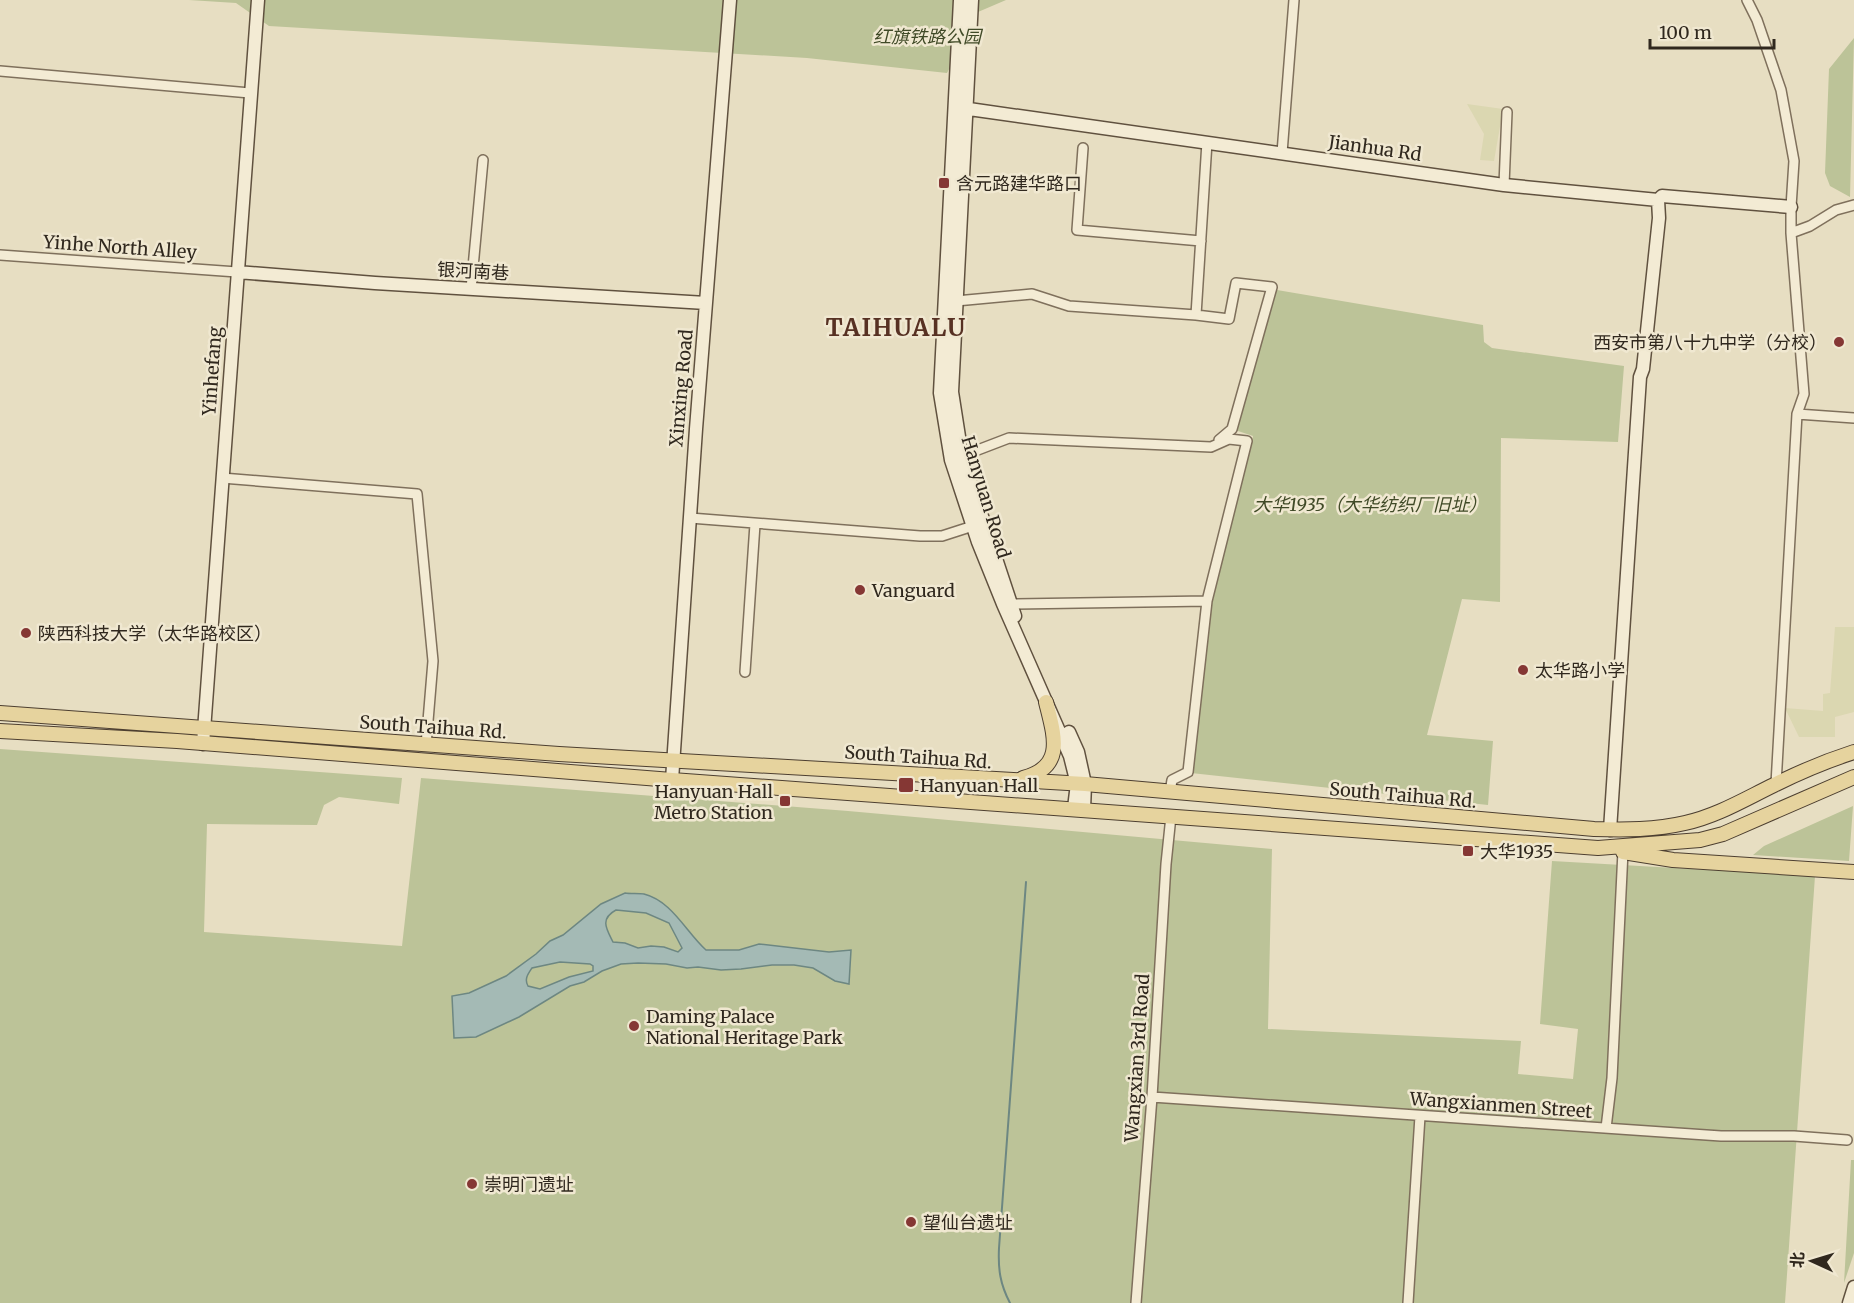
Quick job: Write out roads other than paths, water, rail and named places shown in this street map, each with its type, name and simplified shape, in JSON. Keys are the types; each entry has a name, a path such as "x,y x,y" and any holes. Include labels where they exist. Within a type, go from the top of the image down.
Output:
{"main road":[{"path":"1012,781 1039,773 1048,766 1053,756 1054,735 1046,702"},
{"name":"South Taihua Rd.","path":"0,713 560,754 1081,784 1610,830 1656,829 1708,816 1828,760 1854,752"},
{"name":"South Taihua Rd.","path":"0,731 203,744 1598,848 1700,840 1723,834 1854,777"},
{"path":"1598,848 1673,860 1854,873"}],"street":[{"name":"Yinhefang","path":"203,744 258,0"},
{"name":"Xinxing Road","path":"672,780 730,0"},
{"name":"Hanyuan Road","path":"960,0 961,108 952,392 962,456 1011,604 1078,752 1081,784 1079,809"},
{"name":"Hanyuan Road","path":"972,0 961,108 940,393 951,460 973,526 1003,604 1081,784"},
{"path":"1282,153 1294,0"},
{"path":"1747,0 1757,20 1781,90 1794,161 1791,232 1804,394 1797,414 1776,784"},
{"path":"0,71 250,93"},
{"name":"Jianhua Rd","path":"961,108 1504,185 1658,200 1662,196 1791,207"},
{"path":"1504,185 1507,112"},
{"path":"1196,315 1207,142"},
{"path":"1083,148 1077,230 1201,241"},
{"path":"471,289 483,160"},
{"path":"1610,830 1640,377 1643,369 1659,218 1658,200"},
{"path":"1791,232 1810,226 1836,210 1854,206"},
{"name":"Yinhe North Alley","path":"0,255 237,272"},
{"name":"银河南巷","path":"237,272 706,303"},
{"path":"956,301 1032,294 1069,306 1229,319 1236,283 1272,287 1232,429 1210,447"},
{"path":"1797,414 1854,418"},
{"path":"962,456 1009,438 1210,447 1229,439 1247,441 1207,601 1188,772 1172,780 1170,792"},
{"path":"222,478 417,494 433,661 426,745"},
{"path":"690,518 942,537 973,526"},
{"path":"745,672 755,524"},
{"path":"1011,604 1207,601"},
{"name":"Wangxian 3rd Road","path":"1136,1303 1152,1097 1166,864 1172,816"},
{"path":"1606,1128 1612,1078 1623,852"},
{"name":"Wangxianmen Street","path":"1152,1097 1720,1136 1794,1136 1847,1140"},
{"path":"1408,1303 1420,1116"},
{"path":"1849,1303 1854,1287"}],"water":[{"path":"625,893 644,894 654,898 671,910 706,950 739,950 759,944 829,952 851,950 849,984 835,981 813,968 794,965 721,970 666,964 621,964 602,971 584,982 570,986 519,1017 476,1037 454,1038 452,996 469,993 506,976 601,904","holes":["616,910 646,913 669,923 682,948 678,952 664,947 638,948 625,943 613,942 606,921","560,962 590,964 593,966 593,971 569,977 540,989 528,986 526,979 532,968"]}],"waterway":[{"path":"1010,1303 1000,1276 999,1248 1026,882"}],"place":[{"name":"含元路建华路口","path":"944,183"},
{"name":"西安市第八十九中学（分校）","path":"1839,342"},
{"name":"Vanguard","path":"860,590"},
{"name":"陕西科技大学（太华路校区）","path":"26,633"},
{"name":"太华路小学","path":"1523,670"},
{"name":"Hanyuan Hall","path":"906,785"},
{"name":"Hanyuan Hall Metro Station","path":"785,801"},
{"name":"大华1935","path":"1468,851"},
{"name":"Daming Palace National Heritage Park","path":"634,1026"},
{"name":"崇明门遗址","path":"472,1184"},
{"name":"望仙台遗址","path":"911,1222"}],"district":[{"name":"TAIHUALU","path":"896,327"}],"park label":[{"name":"红旗铁路公园","path":"927,36"},
{"name":"大华1935（大华纺织厂旧址）","path":"1370,504"}]}
